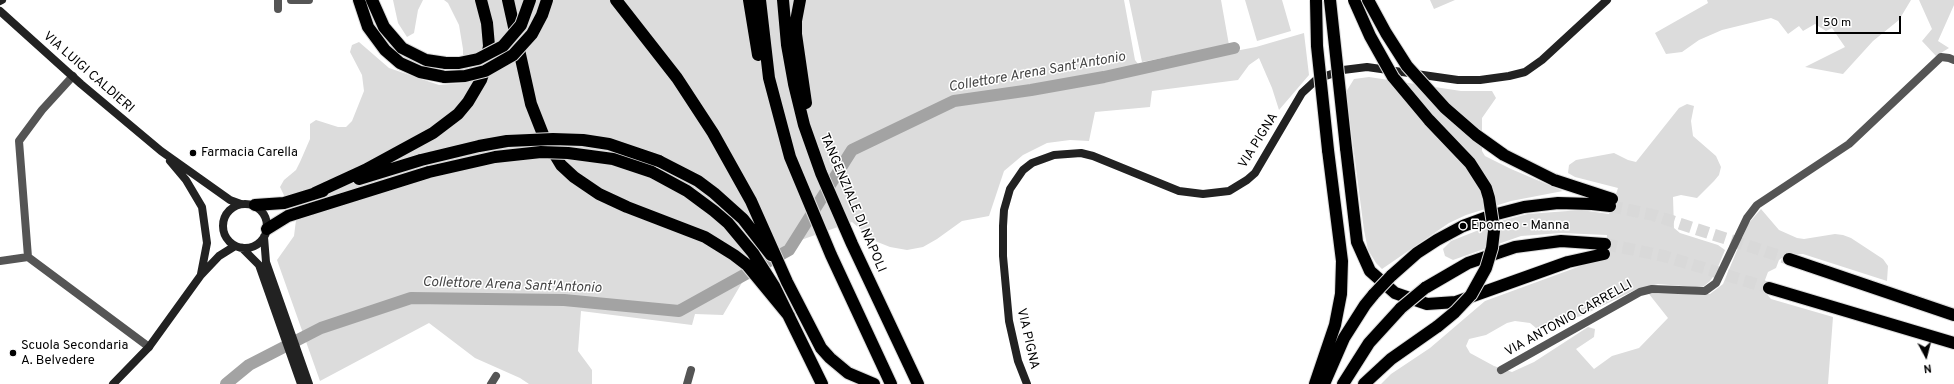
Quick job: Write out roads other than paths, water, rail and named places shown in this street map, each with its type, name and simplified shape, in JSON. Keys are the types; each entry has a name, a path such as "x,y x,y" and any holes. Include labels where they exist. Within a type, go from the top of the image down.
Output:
{"highway":[{"path":"359,0 368,27 385,50 400,62 415,70 445,77 465,76 485,71 513,55 532,34 542,15 547,0"},
{"path":"372,0 384,27 402,48 426,60 446,63 459,63 478,59 503,46 521,25 530,0"},
{"path":"315,193 365,170 433,133 458,114 468,102 481,80 485,68 488,46 487,23 481,0"},
{"path":"508,0 531,104 544,137 561,165 574,177 599,194 626,207 705,238 729,252 747,265 789,316"},
{"path":"616,0 677,78 713,133 751,201 788,282 821,348 830,358 848,373 874,384"},
{"path":"749,0 761,71 782,130"},
{"path":"760,0 769,78 790,157 817,223 891,384"},
{"name":"TANGENZIALE DI NAPOLI","path":"783,0 791,70 801,112 821,173 852,244 918,384"},
{"path":"800,0 796,21 796,34 812,146"},
{"path":"1315,384 1335,325 1341,294 1342,261 1317,46 1316,0"},
{"path":"1330,0 1354,226 1360,252 1370,271 1395,293 1427,304 1456,302 1604,249 1561,241 1515,247 1468,263 1425,288 1400,308 1369,343 1343,384"},
{"path":"1354,0 1370,36 1393,77 1429,120 1470,163 1482,182 1489,198 1494,231 1492,248 1486,268 1471,295 1455,312 1391,360 1364,384"},
{"path":"1324,384 1344,338 1365,305 1391,276 1417,253 1437,240 1463,226 1493,215 1524,207 1558,203 1611,203 1554,180 1504,155 1476,135 1445,108 1421,83 1403,60 1368,0"},
{"path":"255,206 284,203 421,160 507,141 553,139 609,144 659,161 698,181 714,193 752,230 788,282"},
{"path":"266,233 288,216 416,175 466,163 511,155 541,152 590,155 632,164 652,172 687,191 728,223 753,253 774,286 822,384"},
{"path":"1789,259 1954,315"},
{"path":"1769,288 1954,342"}],"main road":[{"name":"VIA PIGNA","path":"1027,384 1018,362 1009,321 1003,256 1003,226 1004,210 1010,189 1023,170 1032,163 1054,155 1080,153 1093,156 1180,191 1203,194 1229,191 1247,180 1255,173 1302,93 1317,79 1343,70 1367,67 1458,80 1480,80 1510,76 1525,72 1542,60 1607,0"},
{"name":"VIA LUIGI CALDIERI","path":"0,11 161,151 223,196 241,204"},
{"name":"VIA LUIGI CALDIERI","path":"161,151 186,180 202,207 207,244 201,275"},
{"path":"301,384 259,265 250,255 225,237 223,223 228,211 241,204 255,206 265,215 266,262 309,384"},
{"path":"238,247 255,246 266,233"},
{"name":"VIA LUIGI CALDIERI","path":"113,384 149,348 201,275 219,256 238,247"}],"street":[{"path":"278,0 278,9"},
{"path":"292,0 309,0"},
{"name":"VIA ANTONIO CARRELLI","path":"1501,370 1640,292 1652,289 1705,291 1716,283 1747,218 1757,205 1849,144 1941,57 1954,60"},
{"path":"28,257 19,141 42,110 73,76"},
{"path":"0,261 28,257 149,348"},
{"path":"687,384 690,370"},
{"path":"491,384 496,376"}],"waterway":[{"name":"Collettore Arena Sant'Antonio","path":"226,384 249,365 321,328 411,298 564,300 679,311 789,250 852,150 954,101 1031,90 1104,77 1234,48"}],"tunnel":[{"path":"1610,206 1653,215 1789,259"},
{"path":"1605,244 1664,256 1769,288"}],"place":[{"name":"Farmacia Carella","path":"193,153"},
{"name":"Epomeo - Manna","path":"1463,226"},
{"name":"Scuola Secondaria A. Belvedere","path":"13,353"}]}
